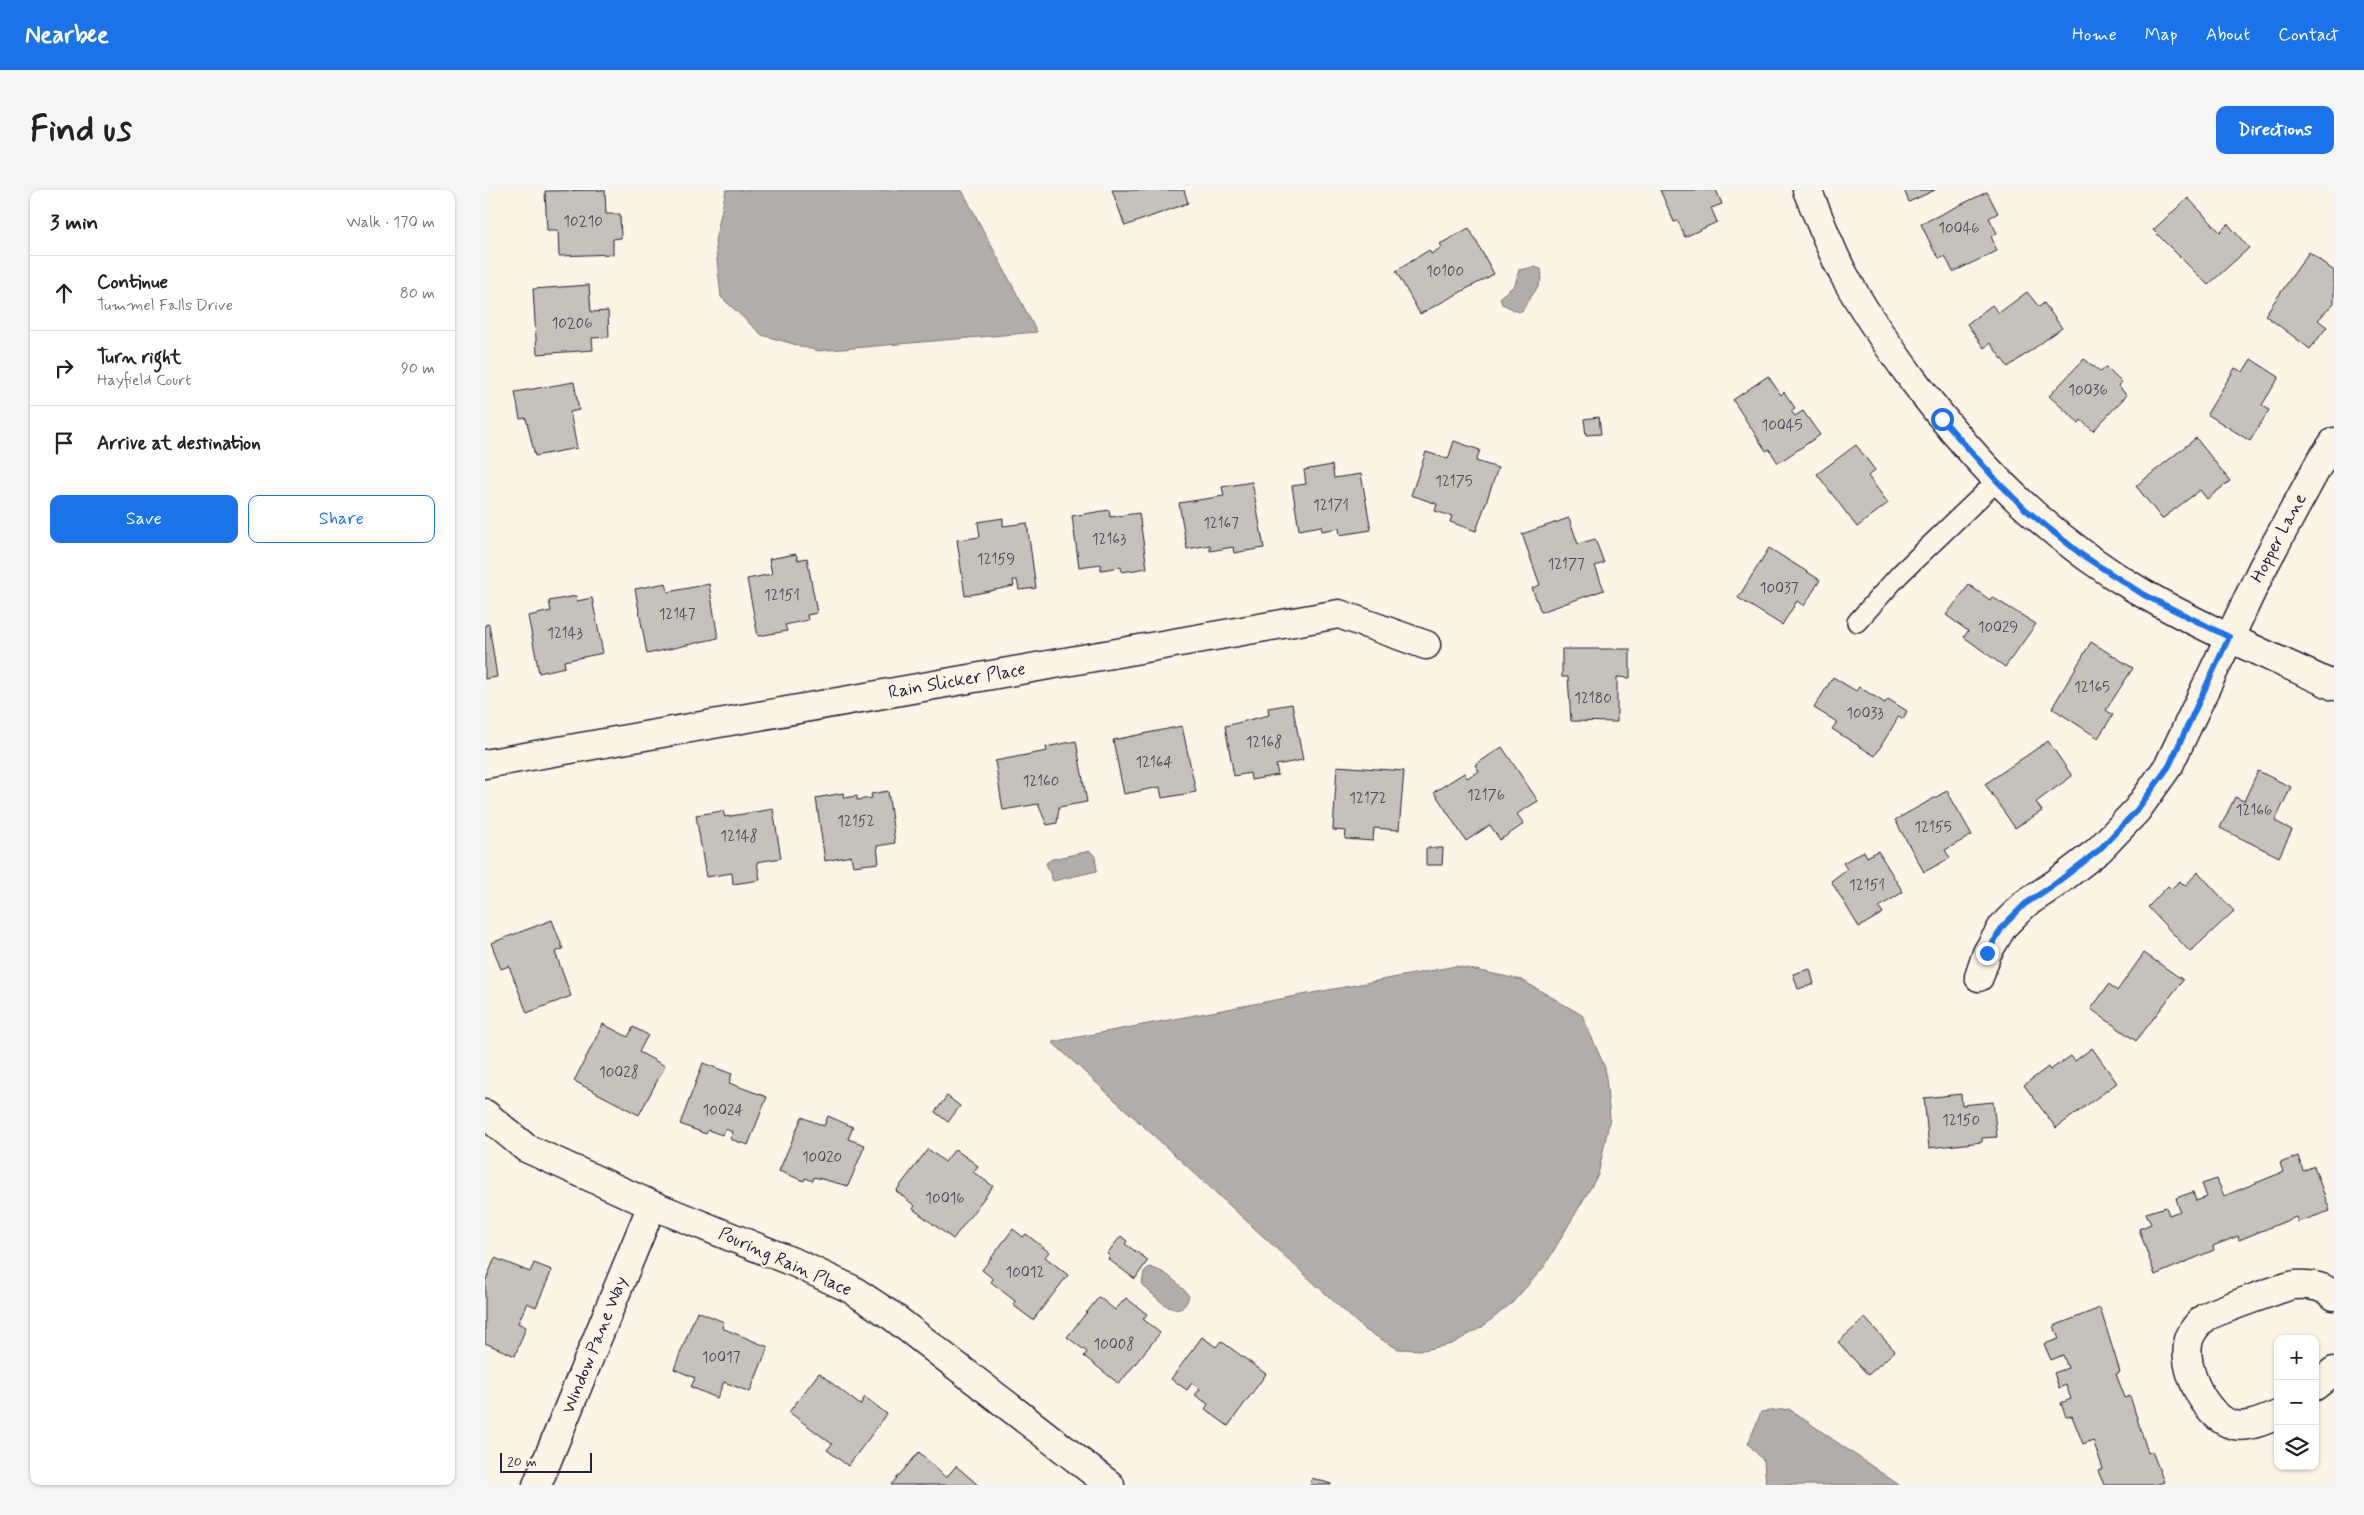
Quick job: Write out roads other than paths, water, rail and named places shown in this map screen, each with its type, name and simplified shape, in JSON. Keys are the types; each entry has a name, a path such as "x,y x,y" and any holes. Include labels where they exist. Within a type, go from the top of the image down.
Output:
{"street":[{"path":"1807,190 1842,272 1889,348 1942,419 1997,481 2025,509 2082,555 2144,595 2334,686"},
{"name":"Hopper Lane","path":"1979,977 1987,953 2003,926 2025,904 2055,884 2099,850 2137,810 2169,766 2229,637 2316,470 2334,442"},
{"name":"Rain Slicker Place","path":"485,764 1339,614 1426,645"},
{"name":"Pouring Rain Place","path":"485,1114 526,1148 652,1205 798,1264 851,1289 891,1316 1110,1485"},
{"name":"Window Pane Way","path":"537,1485 652,1205"},
{"path":"2274,1417 2252,1425 2234,1425 2217,1418 2204,1404 2189,1366 2187,1348 2192,1332 2207,1316 2293,1284 2312,1284 2330,1292 2334,1296"},
{"path":"2319,1383 2334,1371"}],"lane":[{"path":"1857,622 1899,575 1997,481"}]}
